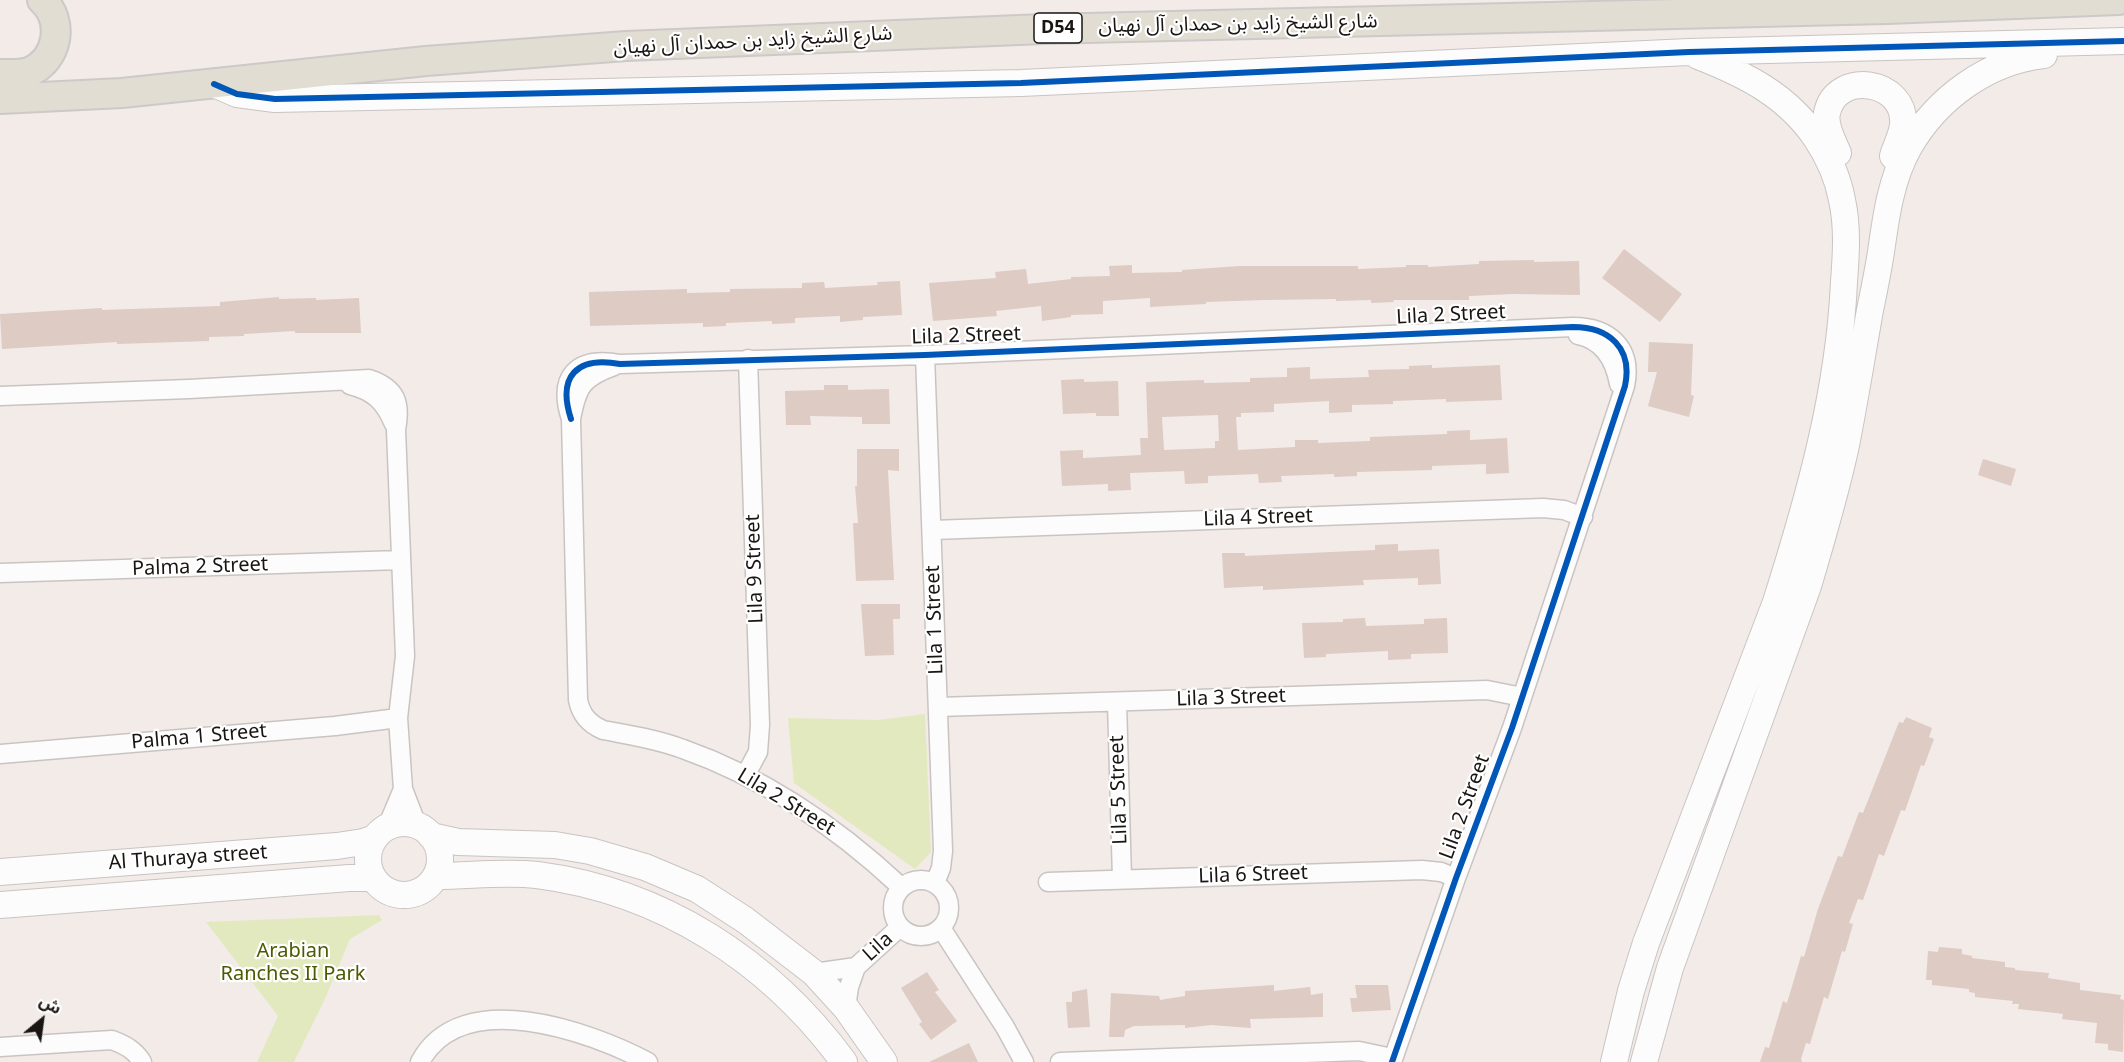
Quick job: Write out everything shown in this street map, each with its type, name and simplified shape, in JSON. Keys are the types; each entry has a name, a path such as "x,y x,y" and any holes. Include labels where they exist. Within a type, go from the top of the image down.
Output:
{"main road":[{"path":"0,74 29,72 38,67 51,52 56,24 49,6 42,0"},
{"name":"شارع الشيخ زايد بن حمدان آل نهيان","path":"0,99 122,93 426,61 626,46 1044,29 1887,9 2119,0"}],"street":[{"path":"214,84 237,94 275,99 986,83 1689,52 2124,41"},
{"path":"1644,1062 1670,968 1808,586 1845,447 1854,332 1842,199 1827,157 1802,120 1769,90 1750,78 1689,52"},
{"path":"1614,1062 1631,991 1646,943 1776,602 1815,474 1854,332 1881,253 1892,190 1908,150 1918,132 1945,102 1977,78 2014,61 2055,54 2124,53"},
{"path":"1854,332 1846,316 1856,217 1848,179 1827,125 1827,114 1835,98 1850,87 1860,85 1878,87 1887,92 1899,106 1902,115 1903,124 1882,189 1878,221 1881,253"},
{"name":"Lila 2 Street","path":"901,887 869,857 825,823 745,776 682,748 603,730 588,722 580,708 571,419 576,395 586,380 620,364 925,355 1547,327 1596,329 1616,342 1622,352 1628,374 1621,401 1522,697 1392,1060"},
{"name":"Lila 1 Street","path":"925,355 943,860 935,883"},
{"name":"Lila 9 Street","path":"745,776 758,752 760,725 748,359"},
{"path":"0,396 333,382 359,387 376,396 389,411 396,430 405,656 398,718 403,789 424,831 437,845 440,855 440,866 429,886 418,893 405,896 392,894 381,888 373,878 367,858 370,847 381,832 403,789"},
{"name":"Lila 4 Street","path":"933,530 1543,508 1564,510 1583,517"},
{"name":"Palma 2 Street","path":"0,573 400,560"},
{"name":"Lila 3 Street","path":"938,707 1488,690 1522,697"},
{"name":"Lila 5 Street","path":"1117,702 1122,879"},
{"name":"Palma 1 Street","path":"0,754 335,726 398,718"},
{"path":"381,832 397,824 467,843 555,845 590,851 645,867 707,896 745,920 814,973 846,1008 884,1062"},
{"name":"Al Thuraya street","path":"0,872 337,846 363,842 381,832"},
{"name":"Lila 6 Street","path":"1048,882 1422,870 1441,872 1456,878"},
{"path":"436,876 535,875 581,883 632,897 670,914 706,933 764,975 797,1005 826,1037 844,1062"},
{"name":"Al Thuraya street","path":"0,905 373,878"},
{"path":"917,879 935,883 948,899 947,919 934,933 916,936 900,927 892,911 896,894 908,882 917,879"},
{"name":"Lila","path":"846,1008 849,987 856,967 900,927"},
{"path":"941,928 1005,1027 1024,1062"},
{"name":"Lila","path":"814,973 856,967"},
{"path":"420,1062 433,1043 446,1032 485,1021 505,1021 543,1023 581,1032 617,1046 648,1062"},
{"path":"0,1047 112,1040 126,1046 138,1055 142,1062"},
{"path":"71,1044 109,1050 125,1062"},
{"path":"1060,1062 1210,1059 1359,1051 1392,1060"}],"green space":[{"path":"925,714 931,852 915,869 794,783 788,718 878,720"},
{"name":"Arabian Ranches II Park","path":"379,915 382,920 350,939 324,1001 294,1062 257,1062 278,1016 206,922"}],"building":[{"path":"1624,249 1682,294 1660,322 1602,278"},
{"path":"1534,260 1534,262 1579,261 1580,295 1513,294 1469,296 1469,300 1393,300 1394,302 1371,303 1371,300 1336,301 1336,299 1264,300 1150,307 1150,298 1103,301 1103,314 1071,315 1071,317 1042,321 1041,306 996,311 997,316 933,321 929,283 996,278 995,272 1026,269 1028,284 1071,279 1071,277 1110,276 1109,266 1132,265 1132,273 1182,272 1182,270 1240,266 1358,266 1358,269 1406,267 1406,265 1428,265 1428,267 1479,264 1479,261"},
{"path":"900,281 902,315 863,317 863,320 840,322 840,316 795,318 795,323 772,324 772,321 726,323 726,326 703,327 703,323 590,326 589,292 687,289 687,293 730,292 730,289 802,288 802,283 824,282 825,288 878,285 877,282"},
{"path":"279,297 279,299 316,298 316,300 359,298 361,333 295,333 295,331 209,337 209,341 117,344 117,342 2,349 0,314 102,308 102,310 220,306 220,302"},
{"path":"1649,342 1693,344 1691,395 1694,396 1689,417 1648,406 1657,372 1648,372"},
{"path":"1432,365 1432,368 1500,365 1502,400 1393,401 1393,404 1352,405 1352,412 1329,413 1329,401 1274,404 1274,412 1241,413 1241,417 1236,417 1238,450 1295,447 1295,440 1318,440 1318,443 1370,441 1370,437 1447,434 1447,431 1470,430 1470,440 1507,438 1509,473 1486,474 1486,464 1432,466 1432,470 1357,472 1357,476 1334,477 1334,474 1281,476 1282,482 1259,483 1258,474 1208,476 1208,483 1185,484 1184,471 1130,473 1131,490 1108,491 1108,484 1062,486 1060,451 1083,450 1083,458 1141,455 1140,438 1148,438 1146,382 1204,380 1204,383 1250,382 1250,378 1287,377 1287,368 1310,367 1310,379 1369,377 1368,370 1409,369 1409,366","holes":["1218,415 1219,441 1215,441 1215,448 1164,450 1162,417"]},
{"path":"1084,379 1084,382 1118,381 1119,416 1096,416 1096,413 1063,414 1061,380"},
{"path":"824,385 848,385 848,390 889,389 890,424 862,424 862,417 810,416 811,425 786,425 785,391 824,390"},
{"path":"857,449 899,449 899,471 888,470 894,580 856,581 853,523 858,523 855,486 857,486"},
{"path":"1983,459 2016,469 2011,486 1978,475"},
{"path":"1398,544 1398,551 1439,549 1441,584 1418,585 1418,578 1363,580 1364,585 1263,590 1263,586 1224,588 1222,553 1245,553 1245,556 1375,550 1375,545"},
{"path":"861,604 900,604 900,619 893,619 894,655 865,656"},
{"path":"1365,618 1366,626 1424,624 1424,619 1447,618 1448,653 1411,654 1411,659 1388,660 1388,651 1326,654 1326,657 1304,658 1302,623 1343,622 1343,619"},
{"path":"1906,717 1932,728 1929,737 1934,739 1924,766 1921,765 1905,811 1901,810 1884,856 1879,854 1863,900 1858,899 1849,923 1853,924 1845,952 1842,951 1828,999 1824,997 1810,1044 1806,1043 1802,1062 1760,1062 1765,1047 1769,1048 1783,1001 1787,1003 1801,956 1804,957 1818,909 1838,856 1842,857 1859,812 1863,813 1899,722 1903,723"},
{"path":"1939,947 1962,949 1962,954 1972,956 1972,958 2005,962 2005,967 2015,968 2015,970 2049,973 2048,978 2080,983 2080,990 2121,995 2120,999 2124,1000 2123,1052 2108,1050 2108,1044 2095,1043 2097,1023 2062,1019 2063,1014 2018,1009 2019,1004 2012,1004 2013,1001 1975,997 1975,993 1969,992 1969,989 1932,985 1932,980 1926,980 1928,951 1938,952"},
{"path":"927,972 939,990 935,992 957,1021 931,1040 919,1024 922,1022 901,988"},
{"path":"1274,985 1274,991 1310,987 1311,995 1323,993 1323,1017 1250,1019 1251,1028 1211,1025 1185,1028 1185,1025 1134,1026 1125,1030 1124,1037 1109,1037 1111,993 1159,996 1160,1000 1185,996 1185,991"},
{"path":"1355,985 1388,985 1391,1010 1352,1012 1350,998 1357,998"},
{"path":"1087,989 1090,1027 1068,1028 1066,1002 1072,1002 1072,992"},
{"path":"969,1043 978,1062 929,1062"}],"cycle path":[{"path":"214,84 237,94 275,99 1021,83 1689,52 2124,41"},
{"path":"571,419 567,404 567,391 574,372 592,363 605,362 620,364 925,355 1573,327 1597,331 1616,342 1625,361 1627,373 1625,386 1512,728 1456,878 1392,1062"}]}
